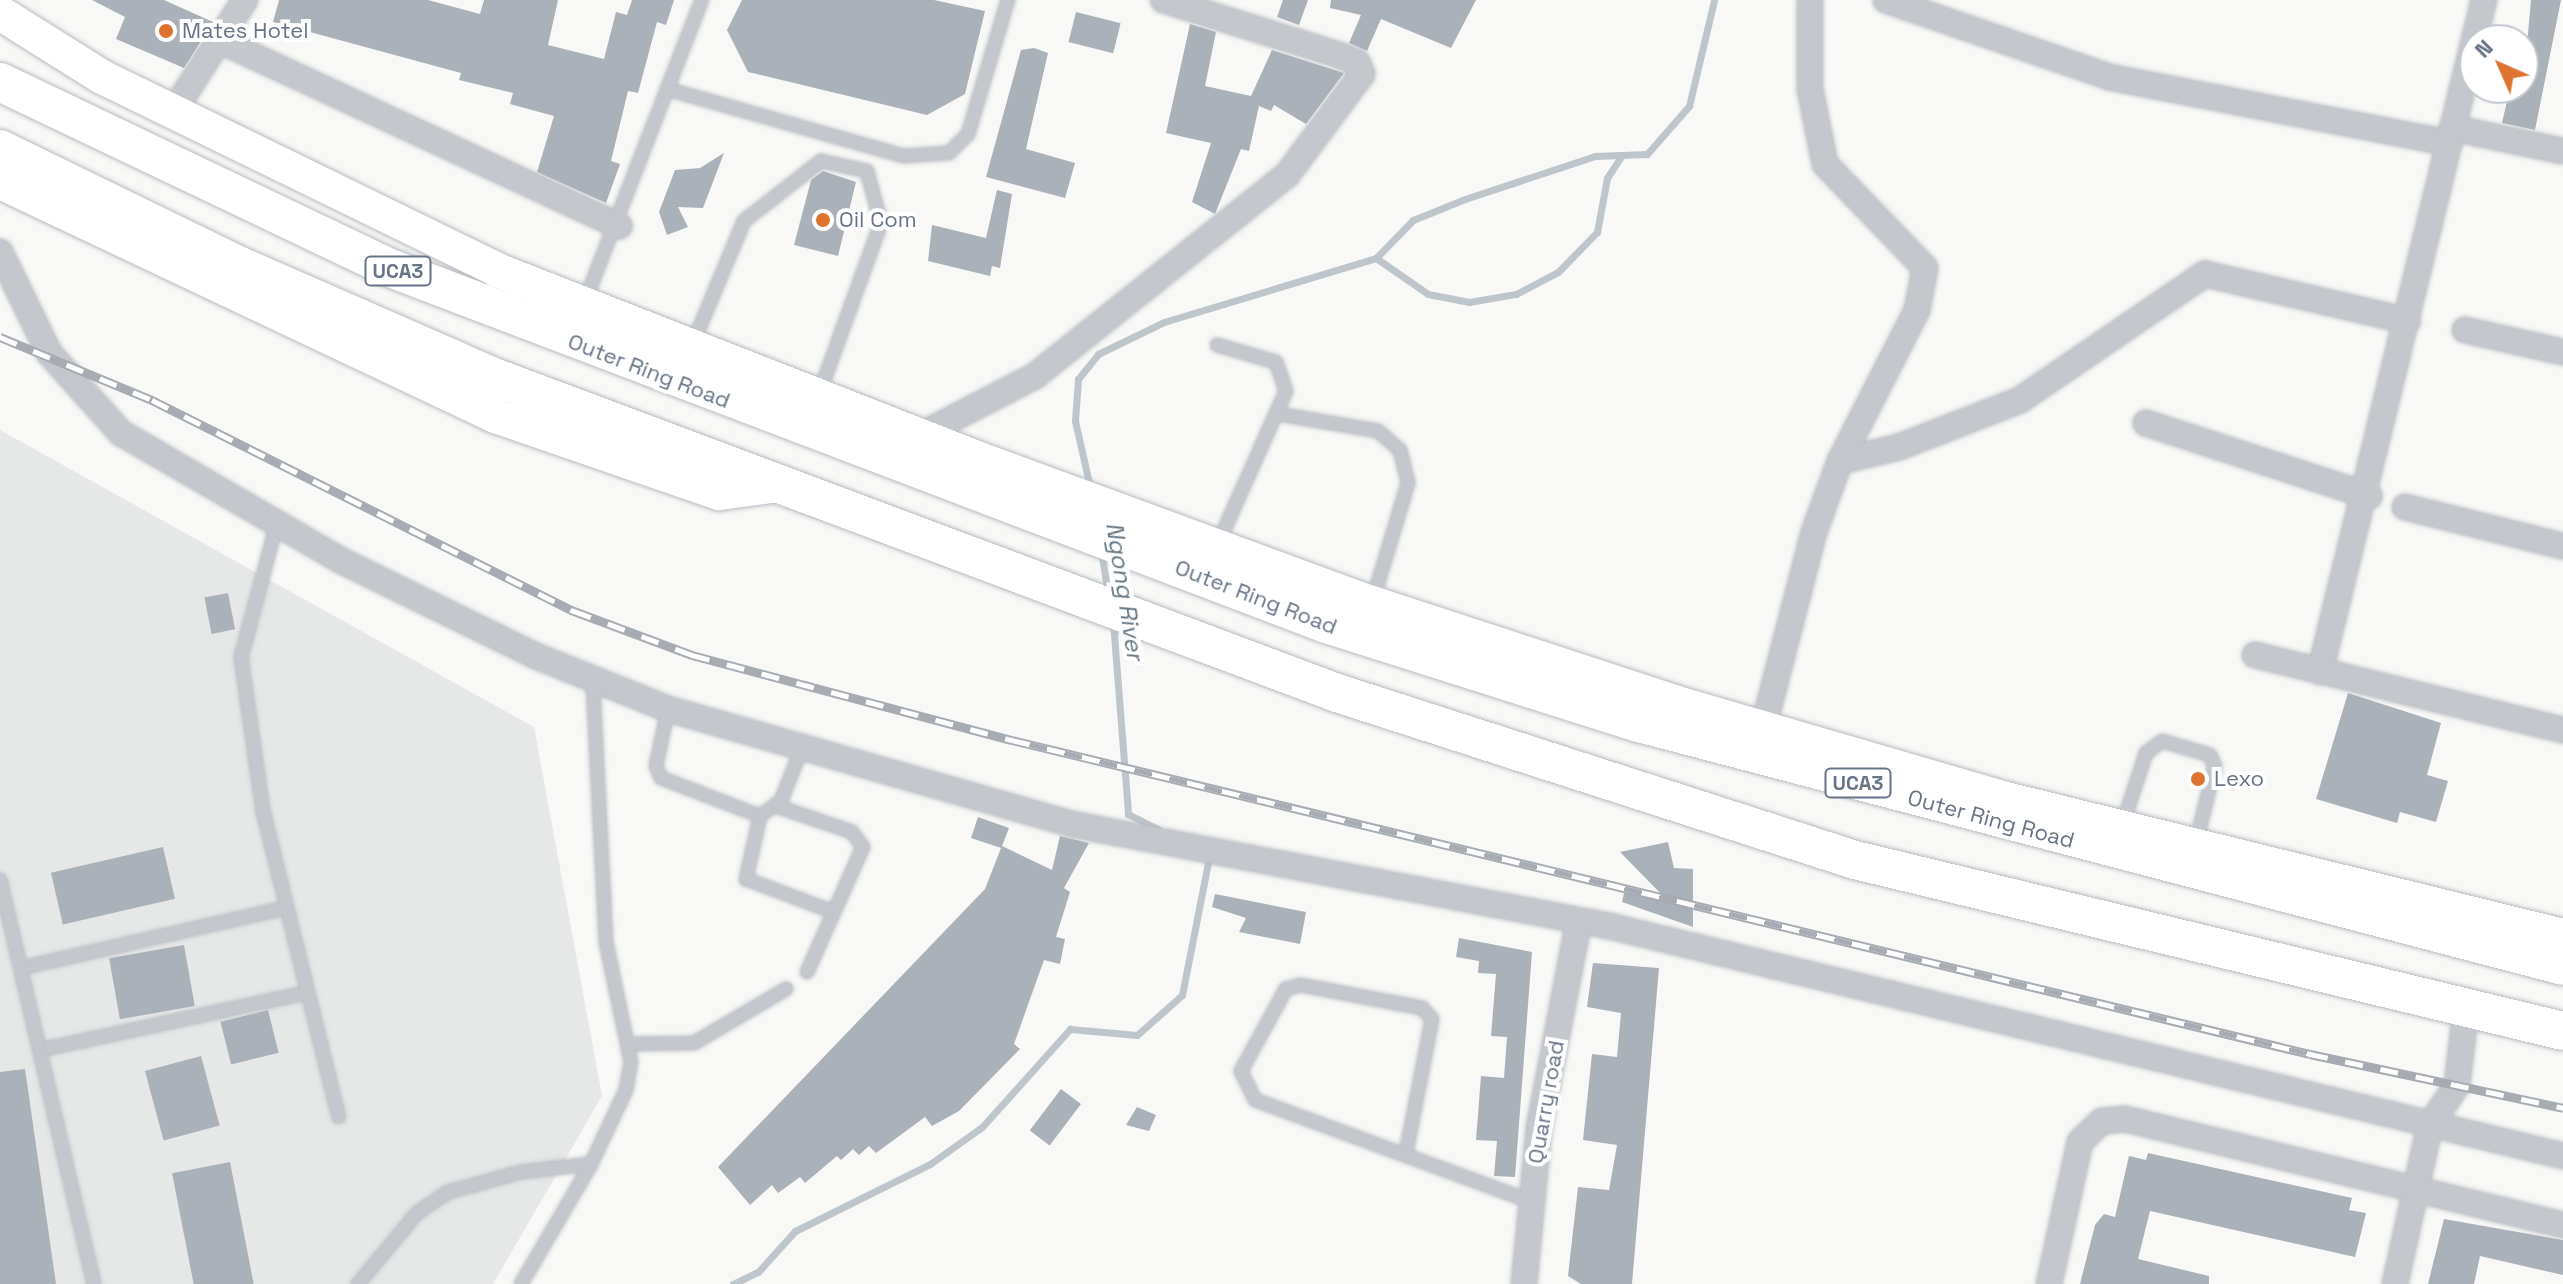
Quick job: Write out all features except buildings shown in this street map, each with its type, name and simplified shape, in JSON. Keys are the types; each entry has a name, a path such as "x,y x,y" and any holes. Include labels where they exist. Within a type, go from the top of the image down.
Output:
{"main road":[{"name":"UCA3","path":"0,13 102,77 497,270 693,343 921,435 973,474"},
{"name":"Outer Ring Road","path":"0,82 385,266 973,474 1163,545 1426,657 1946,808 2563,966"},
{"name":"UCA3","path":"0,149 326,306 779,485 1337,693 1855,860 2563,1031"},
{"name":"UCA3","path":"0,182 495,416 719,493 779,485"},
{"name":"UCA3","path":"1163,545 1216,546 1383,606 1763,729 2006,799 2563,936"},
{"path":"1383,606 1426,657"},
{"path":"1946,808 2006,799"}],"street":[{"path":"173,112 223,42 245,0"},
{"path":"921,435 1035,376 1287,175 1362,74 1357,62 1339,55 1163,0"},
{"path":"1763,729 1814,532 1840,461 1917,310 1925,268 1825,164 1810,89 1810,0"},
{"path":"1886,0 2109,77 2563,151"},
{"path":"2320,672 2369,496 2450,135 2484,0"},
{"path":"223,42 619,226"},
{"path":"1,260 49,353 121,433 277,523 593,681 668,709 1001,806 1579,921 2563,1156"},
{"path":"1840,461 2020,400 2205,274 2408,321"},
{"path":"2465,330 2563,352"},
{"path":"2146,423 2369,496"},
{"path":"2405,507 2563,546"},
{"path":"2255,655 2563,730"},
{"name":"Quarry road","path":"1524,1284 1530,1201 1579,921"},
{"path":"2395,1284 2430,1125 2457,1085 2466,1008"},
{"path":"2049,1284 2080,1142 2102,1121 2125,1119 2413,1193 2563,1225"}],"lane":[{"path":"585,301 619,226 702,0"},
{"path":"667,89 903,156 949,153 968,134 1008,0"},
{"path":"693,343 744,221 821,161 867,171 881,223 819,394"},
{"path":"1216,546 1286,391 1276,362 1217,345"},
{"path":"1278,414 1378,431 1400,450 1408,483 1383,606"},
{"path":"277,523 241,657 286,908 339,1117"},
{"path":"521,1284 591,1164 626,1090 628,1044 606,942 593,681"},
{"path":"668,709 656,766 661,778 760,816"},
{"path":"2122,826 2146,753 2162,741 2210,755 2215,766 2196,844"},
{"path":"801,750 776,806 760,816 746,879 834,912"},
{"path":"776,806 860,840 834,912 807,972"},
{"path":"0,880 94,1284"},
{"path":"21,968 286,908"},
{"path":"1406,1153 1432,1019 1422,1008 1300,985 1286,989 1241,1071 1245,1090 1255,1100 1530,1201"},
{"path":"628,1044 694,1043 786,989"},
{"path":"40,1050 306,993"},
{"path":"358,1284 417,1213 448,1192 521,1172 591,1164"}],"shaded area":[{"path":"0,430 534,727 602,1096 493,1284 0,1284"}],"waterway":[{"name":"Ngong River","path":"1090,487 1075,421 1078,379 1098,354 1164,322 1376,258 1413,220 1465,199 1595,156 1647,154 1689,106 1714,0"},
{"path":"1376,258 1428,294 1469,302 1516,294 1558,272 1597,232 1607,178 1622,155"},
{"name":"Ngong River","path":"1101,551 1108,594"},
{"name":"Ngong River","path":"1113,622 1128,814 1159,830"},
{"name":"Ngong River","path":"733,1284 758,1272 795,1231 930,1164 982,1127 1070,1029 1137,1035 1182,995 1209,857"}],"railway":[{"path":"0,337 152,400 574,611 692,655 1012,740 2310,1054 2563,1108"}],"place":[{"name":"Mates Hotel","path":"166,31"},
{"name":"Oil Com","path":"823,220"},
{"name":"Lexo","path":"2198,779"}]}
